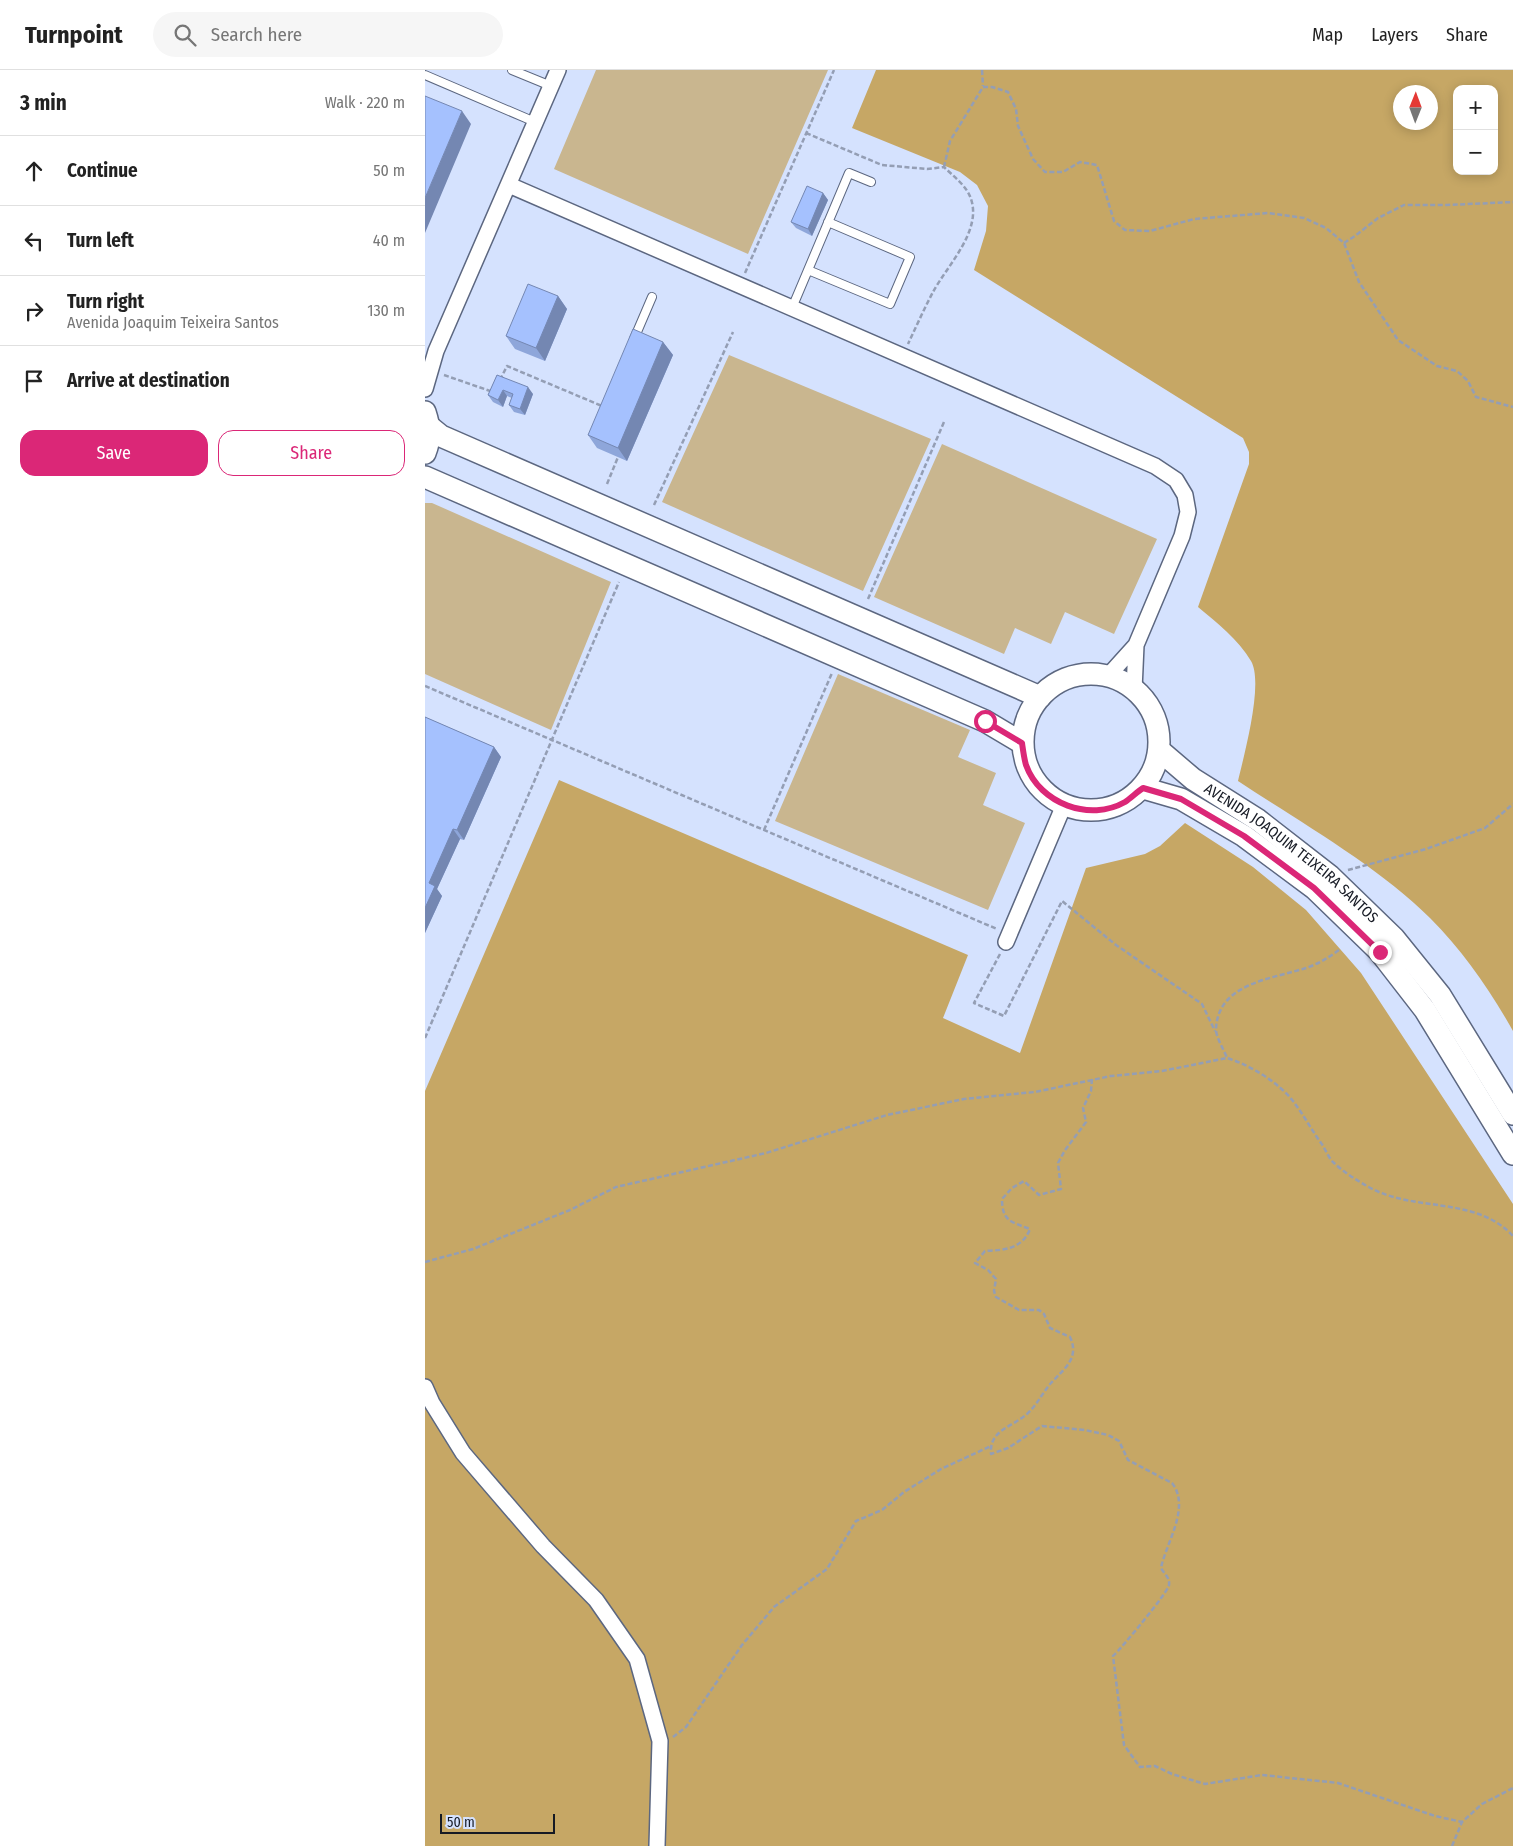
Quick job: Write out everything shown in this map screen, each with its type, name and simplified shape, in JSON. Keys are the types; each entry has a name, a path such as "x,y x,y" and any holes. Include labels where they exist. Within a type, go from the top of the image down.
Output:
{"street":[{"path":"425,388 431,360 509,186 558,70"},
{"path":"509,186 1155,466 1176,480 1185,494 1188,512 1184,528 1136,645 1134,690"},
{"path":"425,453 429,443 428,420"},
{"path":"428,420 441,436 1040,697"},
{"path":"425,477 985,721 1022,743"},
{"path":"1108,676 1136,645"},
{"path":"1090,674 1108,676 1122,681 1134,690 1150,707 1158,728 1159,750 1154,770 1143,788 1125,802 1102,810 1079,810 1056,802 1038,786 1026,766 1022,743 1024,726 1030,710 1040,697 1055,685 1071,677 1090,674"},
{"name":"AVENIDA JOAQUIM TEIXEIRA SANTOS","path":"1159,750 1193,779 1258,820 1330,876 1394,938 1440,995 1513,1114"},
{"name":"AVENIDA JOAQUIM TEIXEIRA SANTOS","path":"1143,788 1181,799 1244,836 1314,888 1380,952 1425,1010 1513,1154"},
{"path":"1008,938 1064,805"},
{"path":"425,1387 432,1403 463,1453 543,1546 596,1600 637,1659 660,1741 657,1846"}],"lane":[{"path":"512,70 551,86"},
{"path":"425,75 535,122"},
{"path":"791,308 849,172 871,182"},
{"path":"808,270 890,304 897,288 910,256 828,222"},
{"path":"630,348 652,297"}],"path":[{"path":"739,286 833,70"},
{"path":"944,167 950,141 983,87 982,70"},
{"path":"983,87 992,87 1008,92 1016,109 1018,126 1033,159 1045,172 1063,172 1080,162 1097,165 1114,220 1125,230 1150,231 1195,219 1268,213 1304,218 1326,228 1344,243 1359,282 1398,340 1437,366 1457,371 1468,381 1476,397 1513,408"},
{"path":"806,133 882,165 927,169 944,167"},
{"path":"902,356 933,291 965,243 972,216 971,199 963,186 944,167"},
{"path":"1344,243 1378,218 1403,205 1513,202"},
{"path":"654,505 733,332"},
{"path":"431,360 494,393 507,366 605,407"},
{"path":"868,599 944,422"},
{"path":"607,484 619,457"},
{"path":"425,1038 620,581"},
{"path":"764,830 839,657"},
{"path":"425,686 764,830 1008,938 974,1003 1004,1016 1062,901 1116,945 1202,1004 1227,1058"},
{"path":"1330,876 1425,849 1485,828 1513,804"},
{"path":"1215,1032 1223,1004 1236,991 1260,981 1323,962 1339,950"},
{"path":"425,1262 473,1249 569,1210 616,1188 766,1153 887,1115 964,1099 1035,1092 1092,1079 1162,1071 1227,1058 1243,1062 1276,1085 1291,1100 1332,1161 1367,1186 1386,1196 1421,1204 1459,1208 1494,1221 1513,1236"},
{"path":"1092,1079 1091,1091 1083,1108 1086,1122 1058,1163 1061,1189 1039,1195 1024,1180 1012,1188 1002,1198 1002,1210 1009,1221 1030,1229 1025,1240 1013,1247 985,1251 975,1260 975,1263 989,1270 996,1279 994,1291 996,1297 1019,1310 1039,1310 1044,1314 1050,1328 1070,1337 1074,1350 1066,1369 1051,1383 1029,1412 997,1434 991,1446 991,1454 1003,1450 1041,1426 1108,1435 1123,1446 1128,1460 1172,1483 1177,1489 1177,1520 1161,1568 1167,1575 1169,1587 1166,1594 1156,1603 1135,1632 1113,1656 1124,1745 1140,1766 1155,1766 1172,1774 1205,1784 1262,1774 1338,1783 1435,1816 1462,1822"},
{"path":"660,1741 670,1740 686,1727 742,1644 774,1607 827,1570 856,1521 882,1510 904,1492 941,1469 991,1446"},
{"path":"1452,1846 1462,1822 1482,1804 1513,1788"}],"shaded area":[{"path":"596,70 828,70 748,254 554,169"},
{"path":"876,70 1513,70 1513,1031 1465,957 1430,918 1387,880 1338,845 1238,781 1252,720 1255,685 1254,671 1251,661 1240,646 1198,607 1249,464 1249,452 1243,438 974,270 986,231 988,206 977,185 960,172 852,128"},
{"path":"729,355 931,439 863,591 662,502"},
{"path":"942,444 1157,539 1114,634 1065,612 1051,644 1015,628 1004,654 874,597"},
{"path":"425,503 432,503 611,582 551,730 425,674"},
{"path":"838,674 970,730 958,757 996,773 983,805 1025,823 988,910 775,821"},
{"path":"559,780 968,955 943,1018 1020,1053 1086,868 1145,854 1160,846 1185,823 1253,867 1306,910 1361,973 1513,1204 1513,1846 425,1846 425,1091"}],"building":[{"path":"425,96 462,111 425,198"},
{"path":"807,186 823,193 808,229 791,222"},
{"path":"528,284 558,296 536,348 506,336"},
{"path":"633,329 663,342 618,448 588,435"},
{"path":"497,375 528,387 520,409 509,405 513,394 503,390 498,400 488,395"},
{"path":"425,717 494,747 457,830 453,829 429,883 435,886 425,908"}],"route":[{"path":"985,721 1022,743 1026,766 1038,786 1056,802 1079,810 1102,810 1125,802 1143,788 1181,799 1244,836 1314,888 1380,952"}]}
